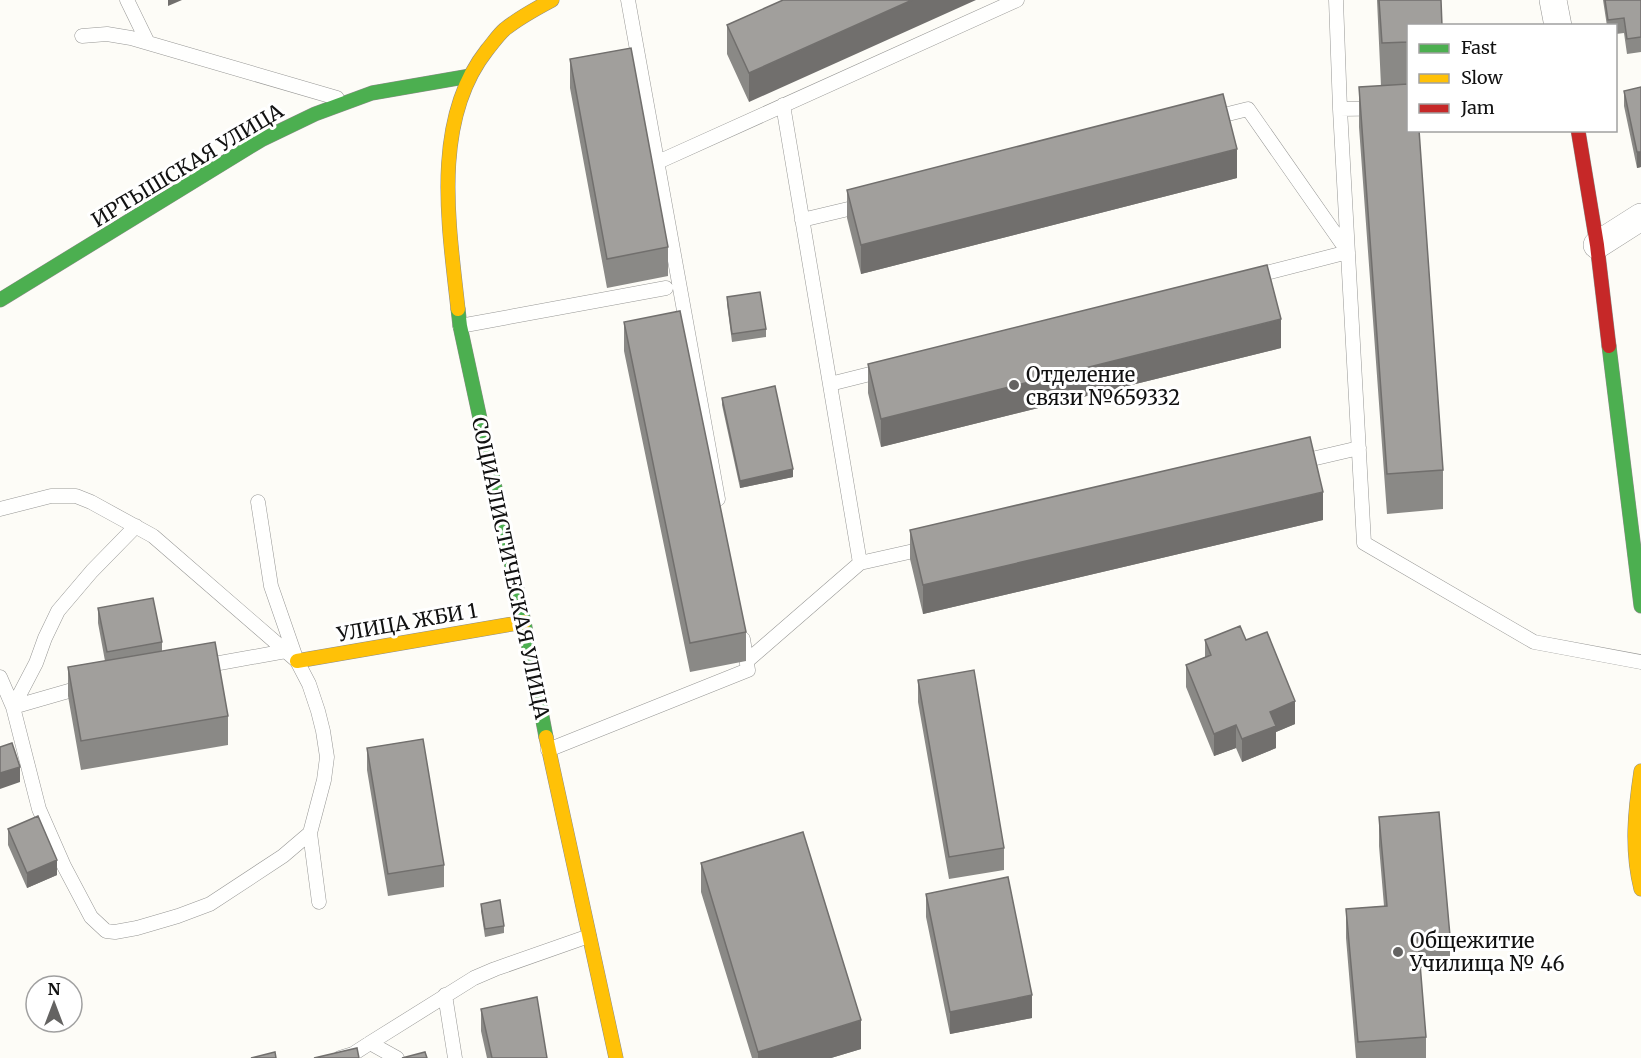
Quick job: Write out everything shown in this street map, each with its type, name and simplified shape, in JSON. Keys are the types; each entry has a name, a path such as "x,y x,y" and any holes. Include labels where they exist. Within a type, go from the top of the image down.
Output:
{"street":[{"path":"470,76 503,32 525,14 552,0"},
{"path":"1553,0 1558,24"},
{"name":"ИРТЫШСКАЯ УЛИЦА","path":"0,300 261,140 315,114 372,93 470,76"},
{"name":"СОЦИАЛИСТИЧЕСКАЯ УЛИЦА","path":"470,76 455,118 447,193 460,326 524,622 548,750 616,1058"},
{"path":"1578,132 1597,245 1641,606"},
{"path":"1597,245 1641,217"},
{"name":"УЛИЦА ЖБИ 1","path":"297,661 524,622"},
{"path":"1641,771 1634,838 1635,866 1641,889"}],"lane":[{"path":"127,0 148,43"},
{"path":"628,0 720,510"},
{"path":"658,162 1017,0"},
{"path":"1336,0 1347,252 1364,543 1534,642 1641,662"},
{"path":"82,36 113,35 148,43 348,101"},
{"path":"783,105 860,563"},
{"path":"1340,110 1407,108"},
{"path":"1202,121 1248,110 1347,252"},
{"path":"802,220 882,200"},
{"path":"1233,282 1347,252"},
{"path":"460,326 666,288"},
{"path":"830,384 899,366"},
{"path":"1289,464 1359,448"},
{"path":"0,508 51,496 76,496 91,502 153,536 297,661"},
{"path":"258,502 271,586 297,661 309,684 318,711 327,757 324,780 310,833 319,902"},
{"path":"14,707 58,611 136,526"},
{"path":"747,661 860,563 941,545"},
{"path":"548,750 748,670 740,626"},
{"path":"184,669 286,651"},
{"path":"0,678 14,707 39,808 64,866 91,917 106,931 115,932 137,928 210,904 283,856 310,833"},
{"path":"14,707 97,684"},
{"path":"340,1058 353,1054 474,978 589,936"},
{"path":"445,995 455,1058"},
{"path":"370,1043 397,1058"}],"building":[{"path":"783,0 912,0 749,73 727,25"},
{"path":"1379,0 1441,0 1442,24 1407,24 1407,42 1382,43"},
{"path":"1605,0 1641,0 1641,37 1627,39 1624,18 1608,20"},
{"path":"631,48 668,247 607,259 570,59"},
{"path":"1407,84 1407,132 1419,132 1443,470 1387,474 1359,87"},
{"path":"1641,87 1641,152 1637,152 1624,91"},
{"path":"1223,94 1237,149 861,245 847,190"},
{"path":"1267,265 1281,319 881,419 868,364"},
{"path":"760,292 766,329 732,334 727,297"},
{"path":"680,311 746,632 690,643 624,322"},
{"path":"775,386 793,469 740,481 722,398"},
{"path":"1310,437 1323,492 923,585 910,530"},
{"path":"153,598 162,642 107,652 98,608"},
{"path":"1240,626 1246,640 1267,632 1295,701 1270,712 1276,726 1242,739 1236,725 1214,734 1186,665 1211,655 1205,640"},
{"path":"215,642 228,716 81,741 68,667"},
{"path":"974,670 1004,848 949,857 918,680"},
{"path":"423,739 444,865 388,874 367,748"},
{"path":"12,743 20,767 0,773 0,747"},
{"name":"Общежитие Училища № 46","path":"1439,812 1450,936 1418,939 1426,1037 1358,1042 1346,909 1387,906 1379,817"},
{"path":"38,816 57,860 27,873 8,829"},
{"path":"803,832 861,1020 758,1052 701,863"},
{"path":"1008,877 1032,995 950,1012 926,894"},
{"path":"500,900 504,926 485,929 481,904"},
{"path":"537,997 547,1058 492,1058 481,1009"},
{"path":"357,1048 359,1058 314,1058"},
{"path":"275,1052 276,1058 251,1058"},
{"path":"425,1052 427,1058 402,1058"}],"traffic: fast":[{"path":"0,300 261,140 315,114 372,93 470,76"},
{"path":"458,309 546,737"},
{"path":"1609,346 1641,606"}],"traffic: slow":[{"path":"458,309 448,209 451,141 458,109 469,78 498,36 516,21 552,0"},
{"path":"297,661 524,622"},
{"path":"546,737 616,1058"},
{"path":"1641,771 1635,830 1636,859 1641,889"}],"traffic: jam":[{"path":"1578,132 1597,245 1609,346"}],"place":[{"name":"Отделение связи №659332","path":"1014,385"},
{"name":"Общежитие Училища № 46","path":"1398,952"}]}
